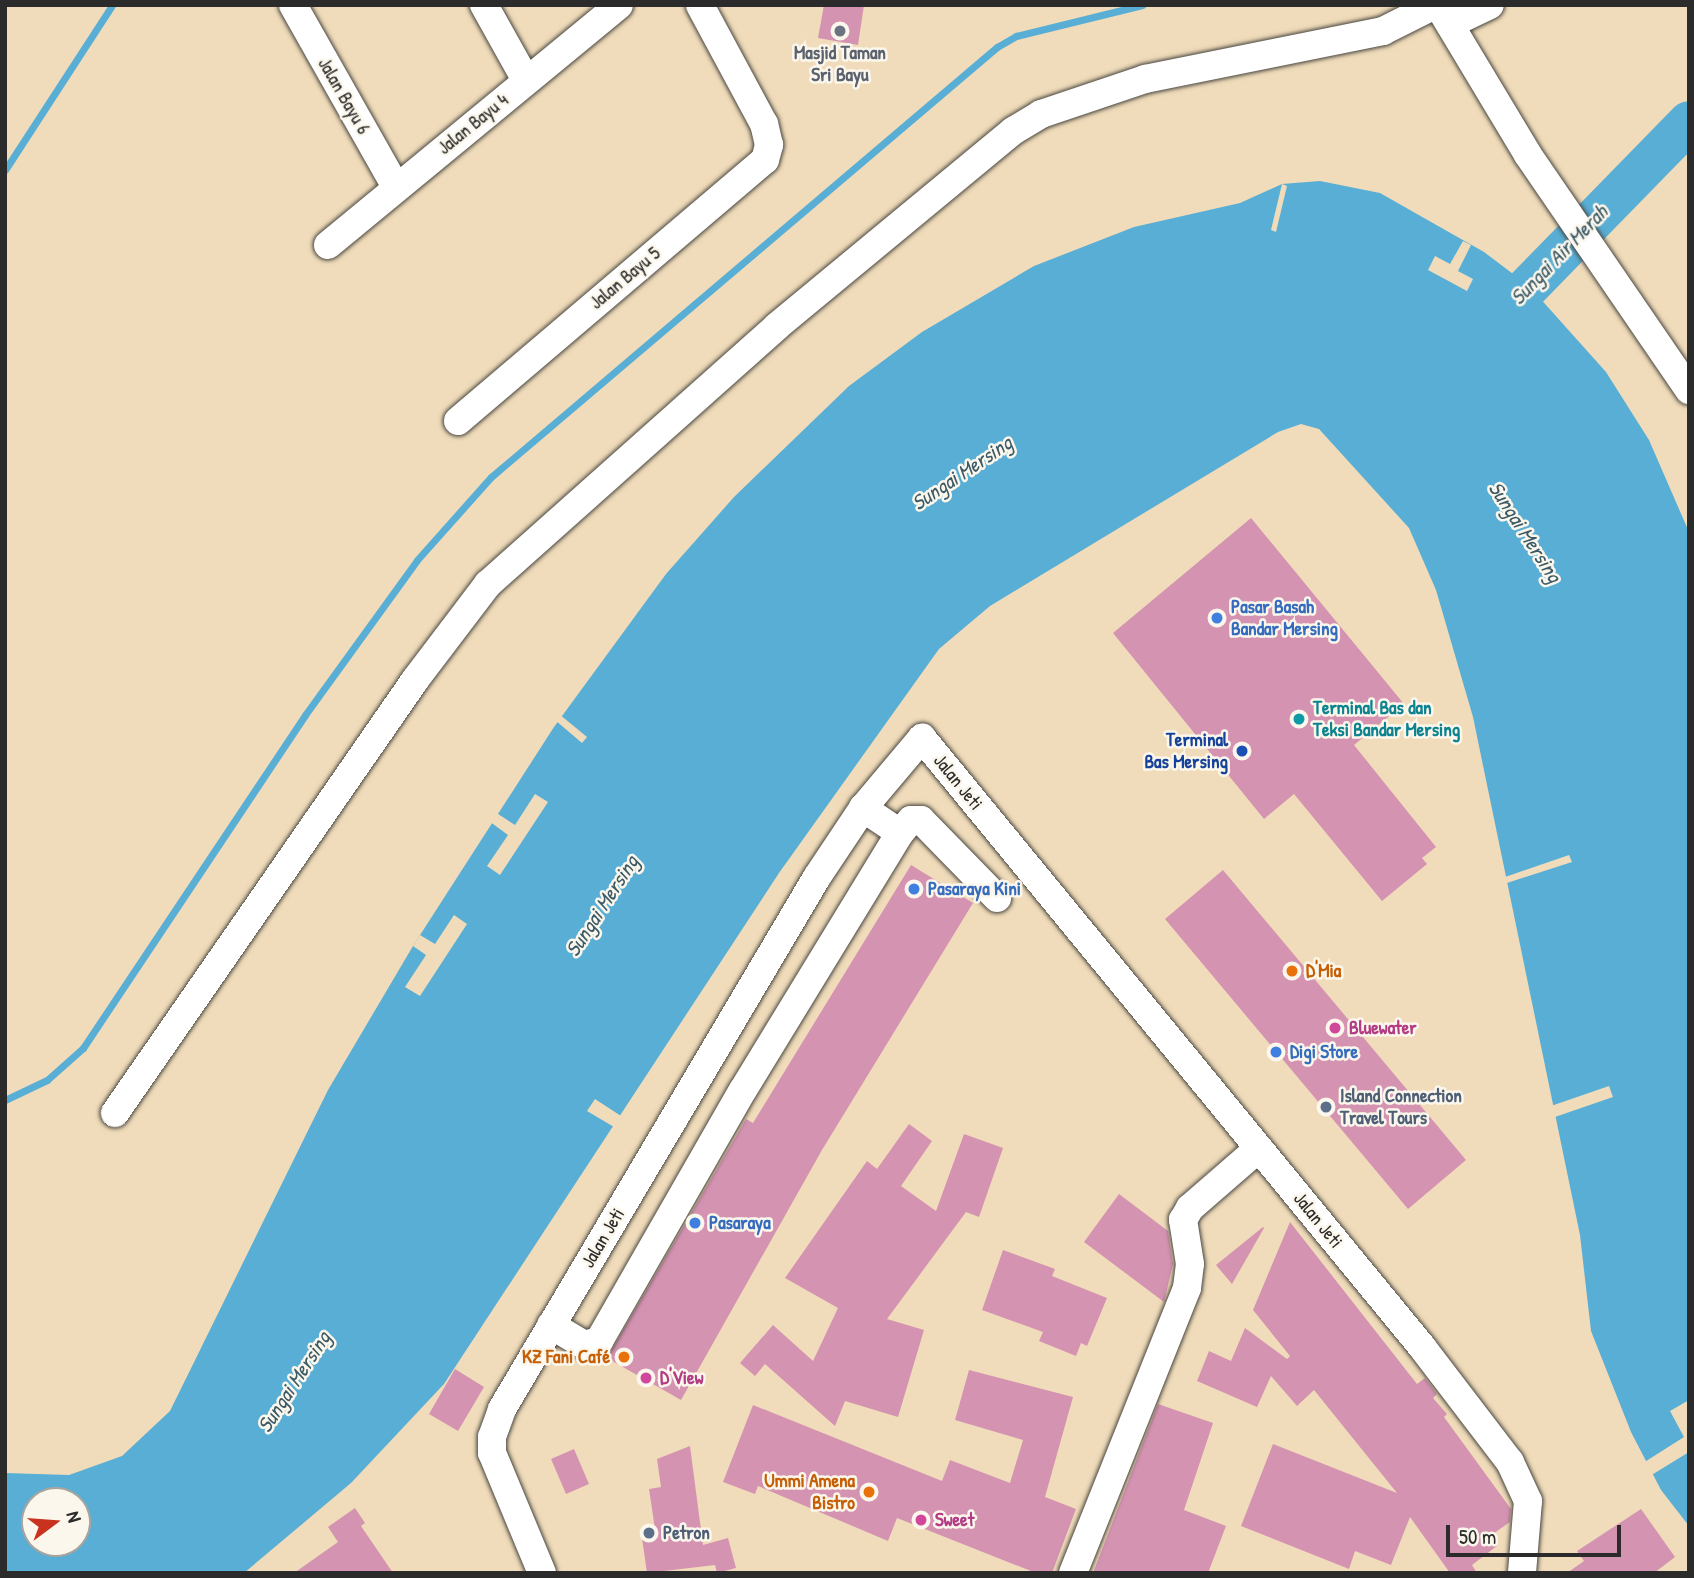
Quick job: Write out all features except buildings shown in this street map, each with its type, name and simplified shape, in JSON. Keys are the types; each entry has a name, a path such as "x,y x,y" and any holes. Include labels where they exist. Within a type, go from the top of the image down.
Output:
{"street":[{"name":"Jalan Bayu 6","path":"293,5 396,187"},
{"path":"484,5 526,80"},
{"name":"Jalan Bayu 4","path":"328,245 619,5"},
{"name":"Jalan Bayu 5","path":"458,421 765,160 769,145 764,124 700,5"},
{"path":"115,1113 415,680 488,583 776,327 1013,131 1041,114 1145,79 1383,31 1441,12 1490,5"},
{"path":"1441,12 1528,155 1689,390"},
{"name":"Jalan Jeti","path":"541,1573 499,1476 492,1437 502,1409 817,877 863,808 922,738 1259,1148 1510,1462 1528,1501 1522,1573"},
{"path":"863,808 900,833"},
{"path":"551,1325 584,1345 598,1341 743,1090 900,833 911,820 921,820 997,898"},
{"path":"1073,1573 1187,1289 1190,1264 1183,1220 1189,1208 1259,1148"},
{"path":"1505,1573 1528,1522"}],"water":[{"name":"Sungai Mersing","path":"1320,181 1380,193 1484,252 1529,286 1606,372 1649,440 1689,532 1689,1526 1661,1490 1631,1432 1591,1331 1580,1235 1473,717 1436,590 1409,528 1319,429 1301,424 1278,432 990,606 939,649 779,873 444,1384 351,1483 244,1573 5,1573 5,1473 69,1475 122,1456 170,1411 328,1090 413,946 554,727 666,574 734,497 849,386 922,332 1034,266 1134,227 1240,203 1282,184"}],"pier":[{"path":"1282,184 1287,186 1276,232 1271,230"},
{"path":"1463,241 1471,245 1458,271 1473,279 1467,291 1428,270 1435,256 1450,264"},
{"path":"559,714 587,737 582,743 555,720"},
{"path":"535,794 548,802 500,875 487,866 508,835 489,821 495,812 515,825"},
{"path":"1569,855 1572,862 1507,883 1505,877"},
{"path":"454,915 467,924 420,996 405,987 426,955 413,946 420,935 435,944"},
{"path":"1609,1086 1613,1097 1555,1117 1551,1106"},
{"path":"595,1099 621,1116 614,1127 587,1111"},
{"path":"1689,1400 1689,1452 1650,1476 1643,1463 1684,1437 1670,1411"}],"waterway":[{"path":"5,170 112,5"},
{"path":"5,1100 47,1080 83,1048 305,715 417,560 491,477 997,47 1016,36 1142,5"},
{"name":"Sungai Air Merah","path":"1489,327 1689,122"}],"place":[{"name":"Masjid Taman Sri Bayu","path":"840,31"},
{"name":"Pasar Basah Bandar Mersing","path":"1217,618"},
{"name":"Terminal Bas dan Teksi Bandar Mersing","path":"1299,719"},
{"name":"Terminal Bas Mersing","path":"1242,751"},
{"name":"Pasaraya Kini","path":"914,889"},
{"name":"D'Mia","path":"1292,971"},
{"name":"Bluewater","path":"1335,1028"},
{"name":"Digi Store","path":"1276,1052"},
{"name":"Island Connection Travel Tours","path":"1326,1107"},
{"name":"Pasaraya","path":"695,1223"},
{"name":"KZ Fani Café","path":"624,1357"},
{"name":"D'View","path":"646,1378"},
{"name":"Ummi Amena Bistro","path":"869,1492"},
{"name":"Sweet","path":"921,1520"},
{"name":"Petron","path":"649,1533"}]}
